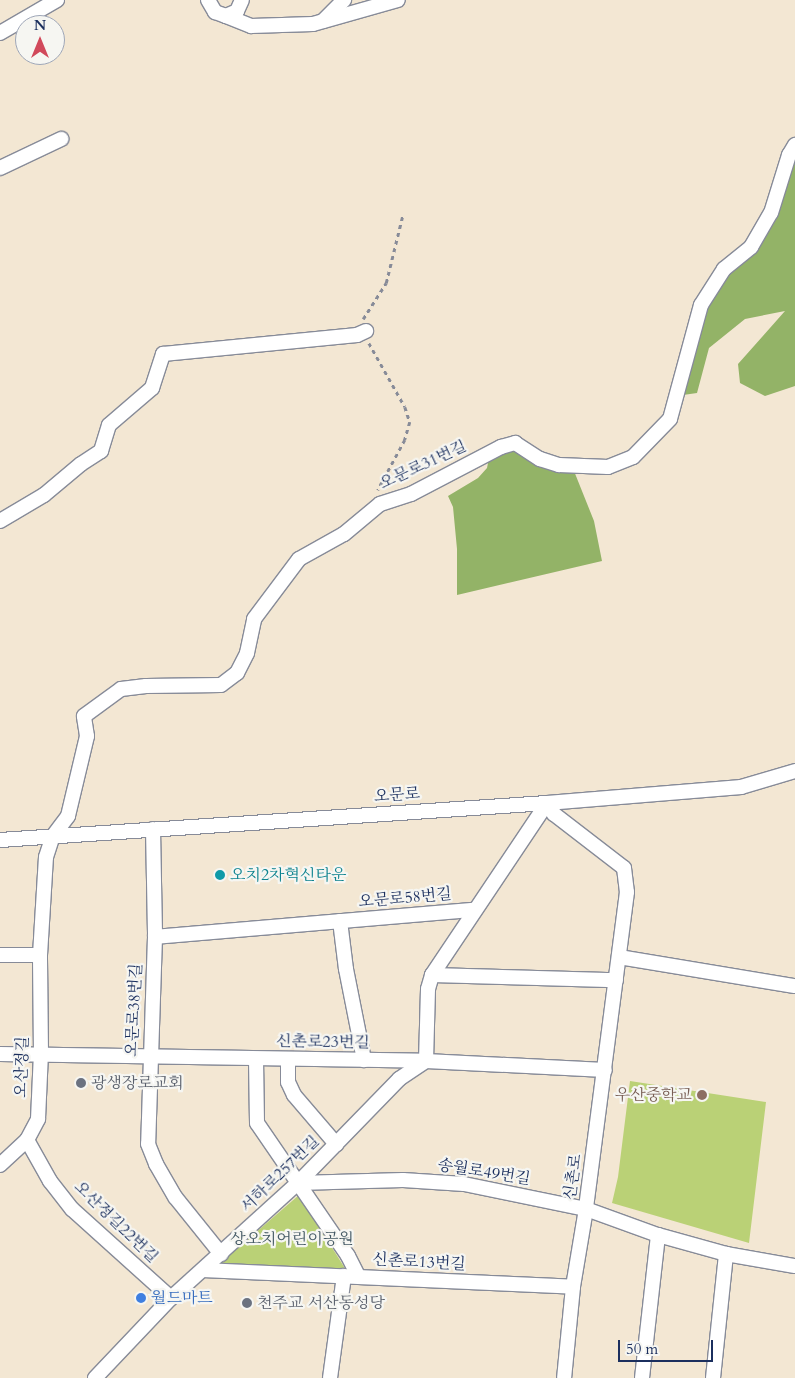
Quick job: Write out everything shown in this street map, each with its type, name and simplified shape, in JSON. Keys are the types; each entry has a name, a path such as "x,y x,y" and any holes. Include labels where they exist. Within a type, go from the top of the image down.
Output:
{"street":[{"path":"0,33 57,0"},
{"path":"226,16 237,11 242,0"},
{"path":"322,22 344,0"},
{"path":"206,1 215,12 251,26 313,24 398,0"},
{"path":"0,168 61,139"},
{"name":"오문로31번길","path":"53,836 68,816 87,736 84,716 121,689 146,686 221,685 237,673 247,653 254,619 299,559 344,534 380,504 411,494 501,447 515,443 540,459 559,465 608,467 633,457 670,419 701,305 724,269 751,248 771,213 788,155 795,145"},
{"path":"0,521 44,495 81,464 101,451 109,425 152,388 163,354 357,336 366,331"},
{"name":"오문로","path":"0,840 547,803 741,787 795,771"},
{"name":"오문로58번길","path":"426,1061 428,989 432,975 473,910 547,803"},
{"name":"신촌로","path":"547,803 554,814 624,868 627,892 586,1209 573,1287 564,1378"},
{"name":"오문로38번길","path":"154,830 155,938 148,1144 156,1164 176,1198 221,1254"},
{"name":"오산정길","path":"0,1164 27,1140 38,1118 42,1054 40,955 46,857 53,836"},
{"name":"오문로58번길","path":"340,921 473,910"},
{"path":"155,938 340,921 346,969 364,1060"},
{"path":"0,955 40,955"},
{"path":"619,958 795,986"},
{"path":"432,975 616,980"},
{"name":"신촌로23번길","path":"0,1054 150,1058 426,1061 605,1070"},
{"path":"256,1059 257,1122 348,1256 351,1276 330,1378"},
{"path":"288,1059 288,1082 294,1095 336,1144"},
{"name":"서하로257번길","path":"95,1378 171,1298 298,1183 399,1079 426,1061"},
{"name":"오산정길22번길","path":"27,1140 50,1181 72,1209 171,1298"},
{"name":"송월로49번길","path":"298,1183 441,1182 464,1184 586,1209 658,1235 726,1254 795,1266"},
{"path":"642,1378 658,1235"},
{"path":"714,1378 726,1254"},
{"name":"신촌로13번길","path":"204,1270 573,1287"}],"path":[{"path":"377,492 404,440 410,422 404,407 369,343 363,320 386,283 403,214"}],"green space":[{"path":"795,160 795,386 765,396 740,383 738,364 785,311 745,319 709,348 697,393 683,395 708,308 729,274 757,252 778,216"},
{"path":"511,448 574,471 594,521 602,561 457,595 457,549 453,507 448,496 478,478 487,468 489,458"},
{"path":"630,1081 766,1102 749,1243 612,1203 618,1177"},
{"name":"상오치어린이공원","path":"299,1195 346,1270 218,1265"}],"place":[{"name":"오치2차혁신타운","path":"220,875"},
{"name":"광생장로교회","path":"81,1083"},
{"name":"우산중학교","path":"702,1095"},
{"name":"월드마트","path":"141,1298"},
{"name":"천주교 서산동성당","path":"247,1303"}]}
